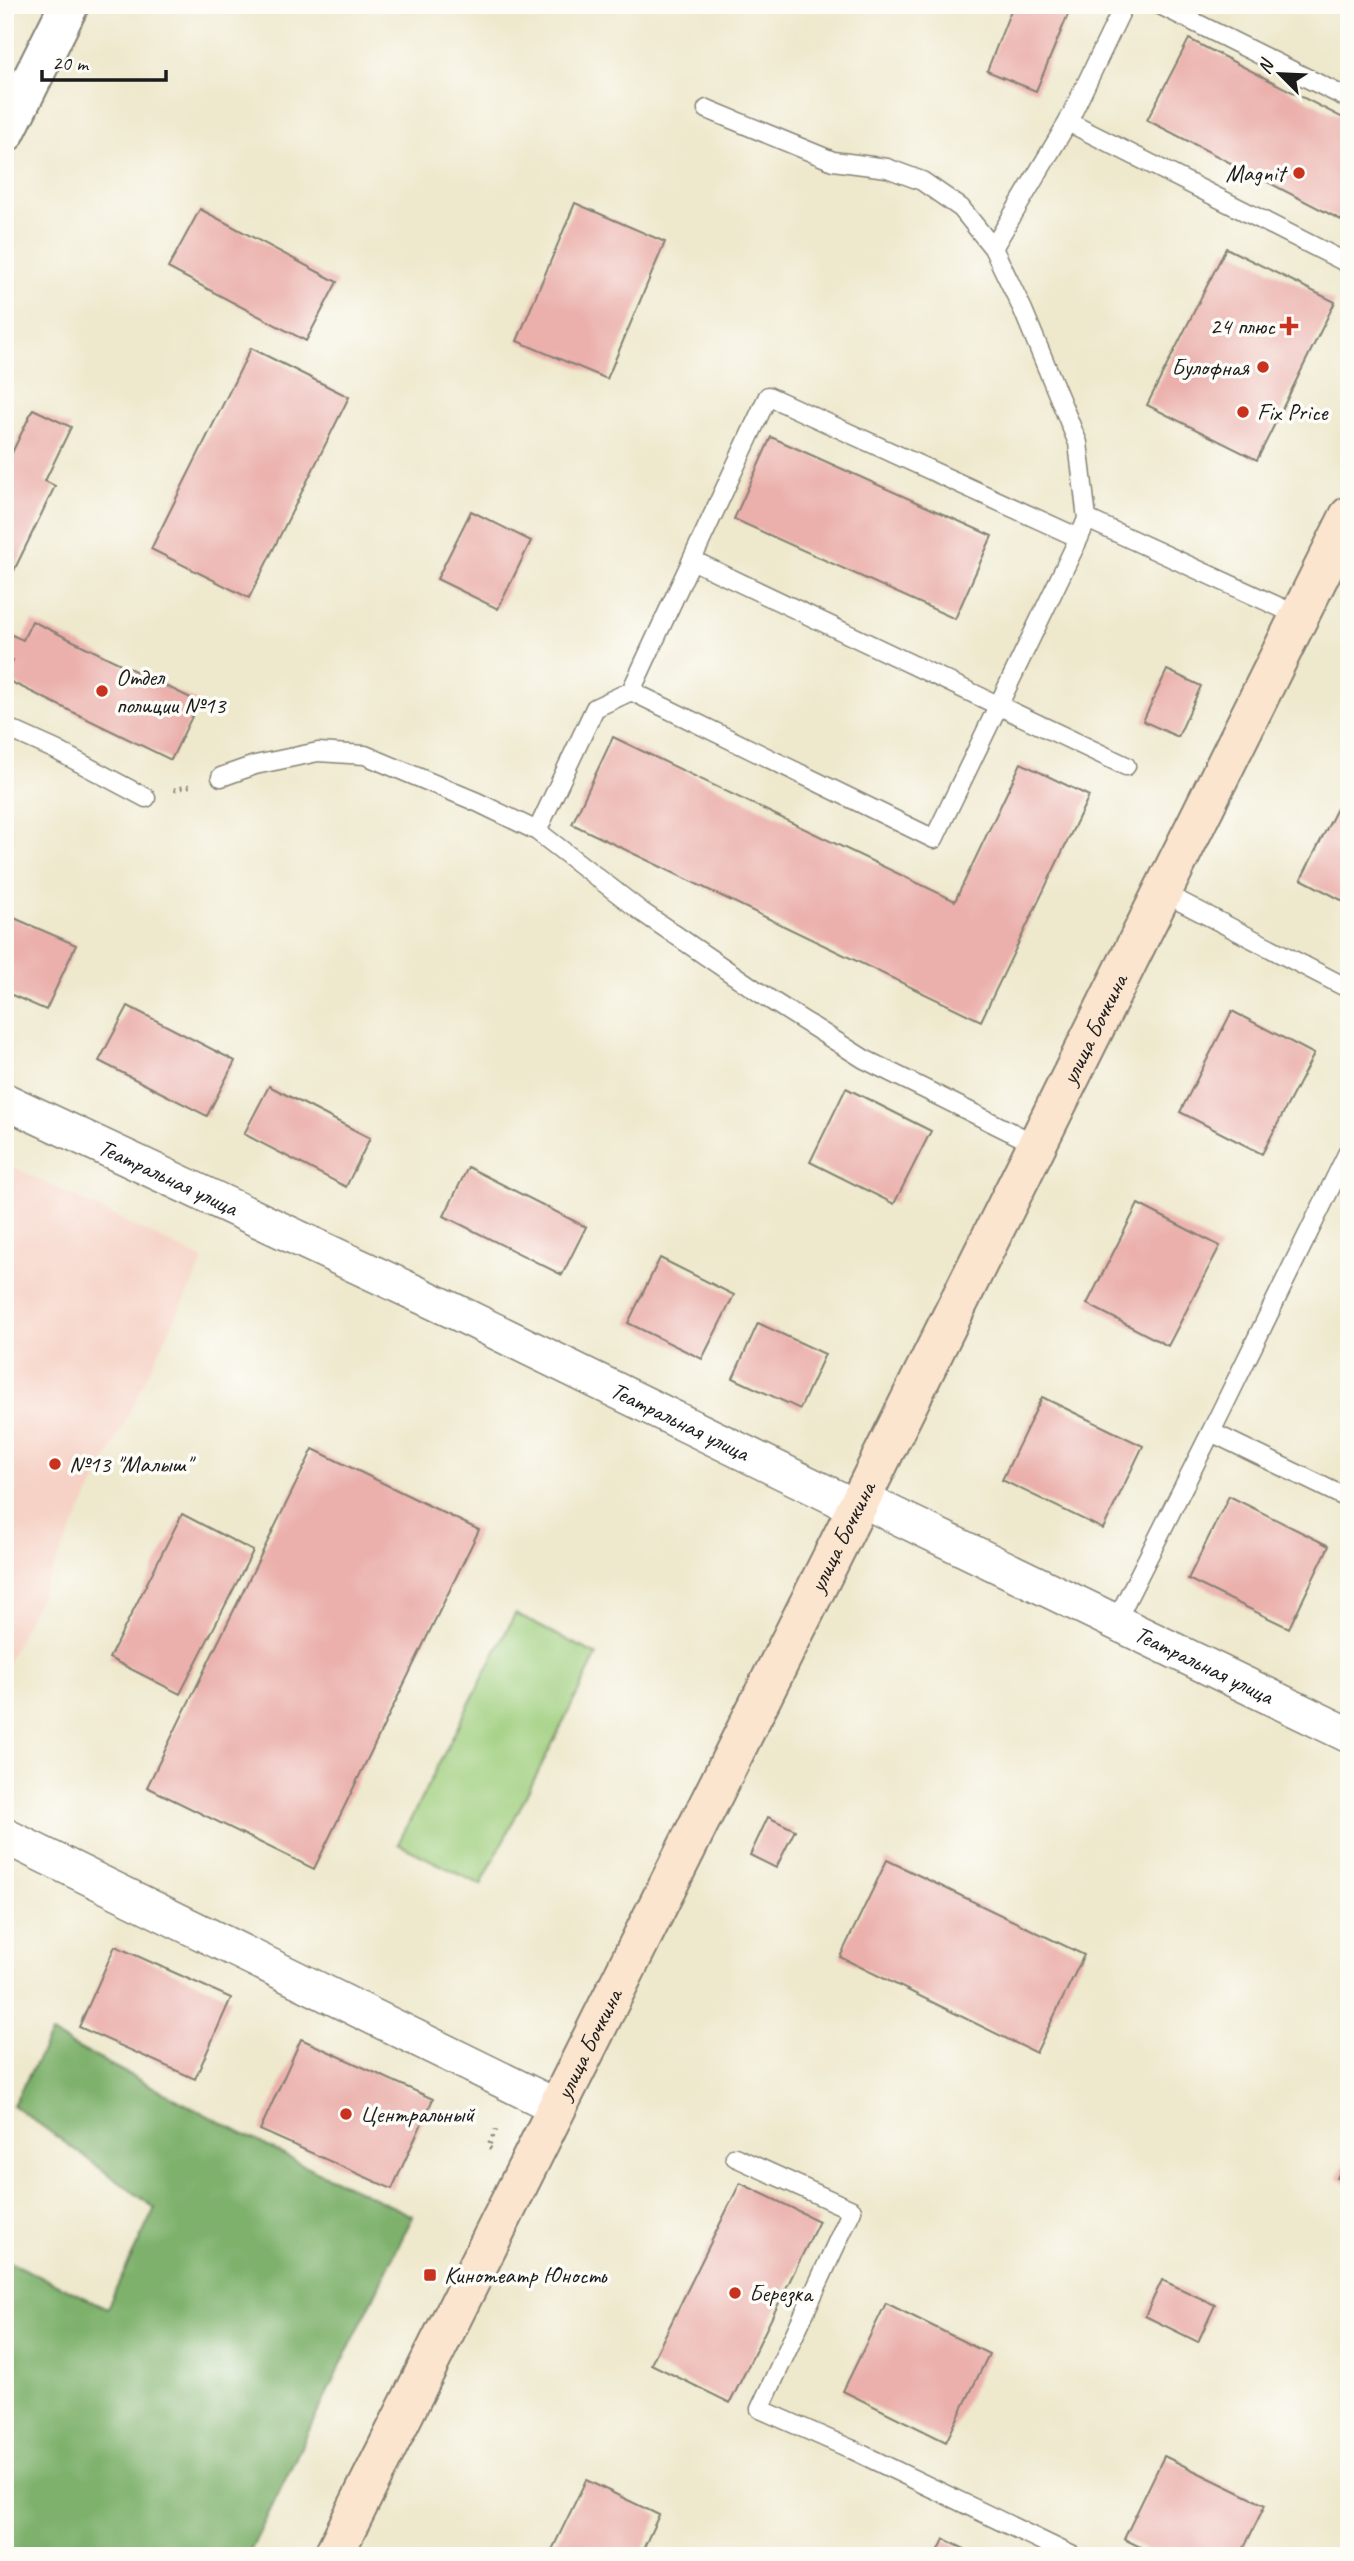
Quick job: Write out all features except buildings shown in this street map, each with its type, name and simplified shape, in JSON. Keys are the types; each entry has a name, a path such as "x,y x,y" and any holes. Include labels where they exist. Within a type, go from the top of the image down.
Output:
{"main road":[{"name":"улица Бочкина","path":"333,2556 1349,516"}],"street":[{"path":"5,133 69,5"},
{"name":"Театральная улица","path":"5,1101 859,1504 1116,1621 1349,1735"},
{"path":"5,1836 557,2107"}],"lane":[{"path":"993,248 1068,122 1124,5"},
{"path":"1160,5 1349,99"},
{"path":"631,691 934,839 1087,519 1078,443 1023,310 993,248 961,208 922,181 887,168 833,161 707,109"},
{"path":"1068,122 1349,264"},
{"path":"537,831 595,708 631,691 768,396 1079,538"},
{"path":"1087,519 1299,616"},
{"path":"692,560 1126,766"},
{"path":"5,727 56,750 146,798"},
{"path":"221,777 254,765 318,752 365,755 477,802 537,831 642,912 769,999 864,1059 1037,1145"},
{"path":"1162,892 1349,989"},
{"path":"1116,1621 1349,1150"},
{"path":"1211,1432 1349,1499"},
{"path":"735,2157 852,2210 760,2409 852,2449 1073,2556"}],"path":[{"path":"146,798 221,777"}],"shaded area":[{"name":"№13 \"Малыш\"","path":"5,1163 204,1260 5,1667"}],"green space":[{"path":"515,1614 597,1655 481,1885 398,1844"},
{"path":"51,2034 297,2162 413,2216 248,2556 5,2556 5,2260 107,2308 155,2208 13,2105"}],"place":[{"name":"Magnit","path":"1299,173"},
{"name":"24 плюс","path":"1289,326"},
{"name":"Булофная","path":"1263,367"},
{"name":"Fix Price","path":"1243,412"},
{"name":"Отдел полиции №13","path":"102,691"},
{"name":"№13 \"Малыш\"","path":"55,1464"},
{"name":"Центральный","path":"346,2114"},
{"name":"Кинотеатр Юность","path":"430,2275"},
{"name":"Березка","path":"735,2293"}]}
